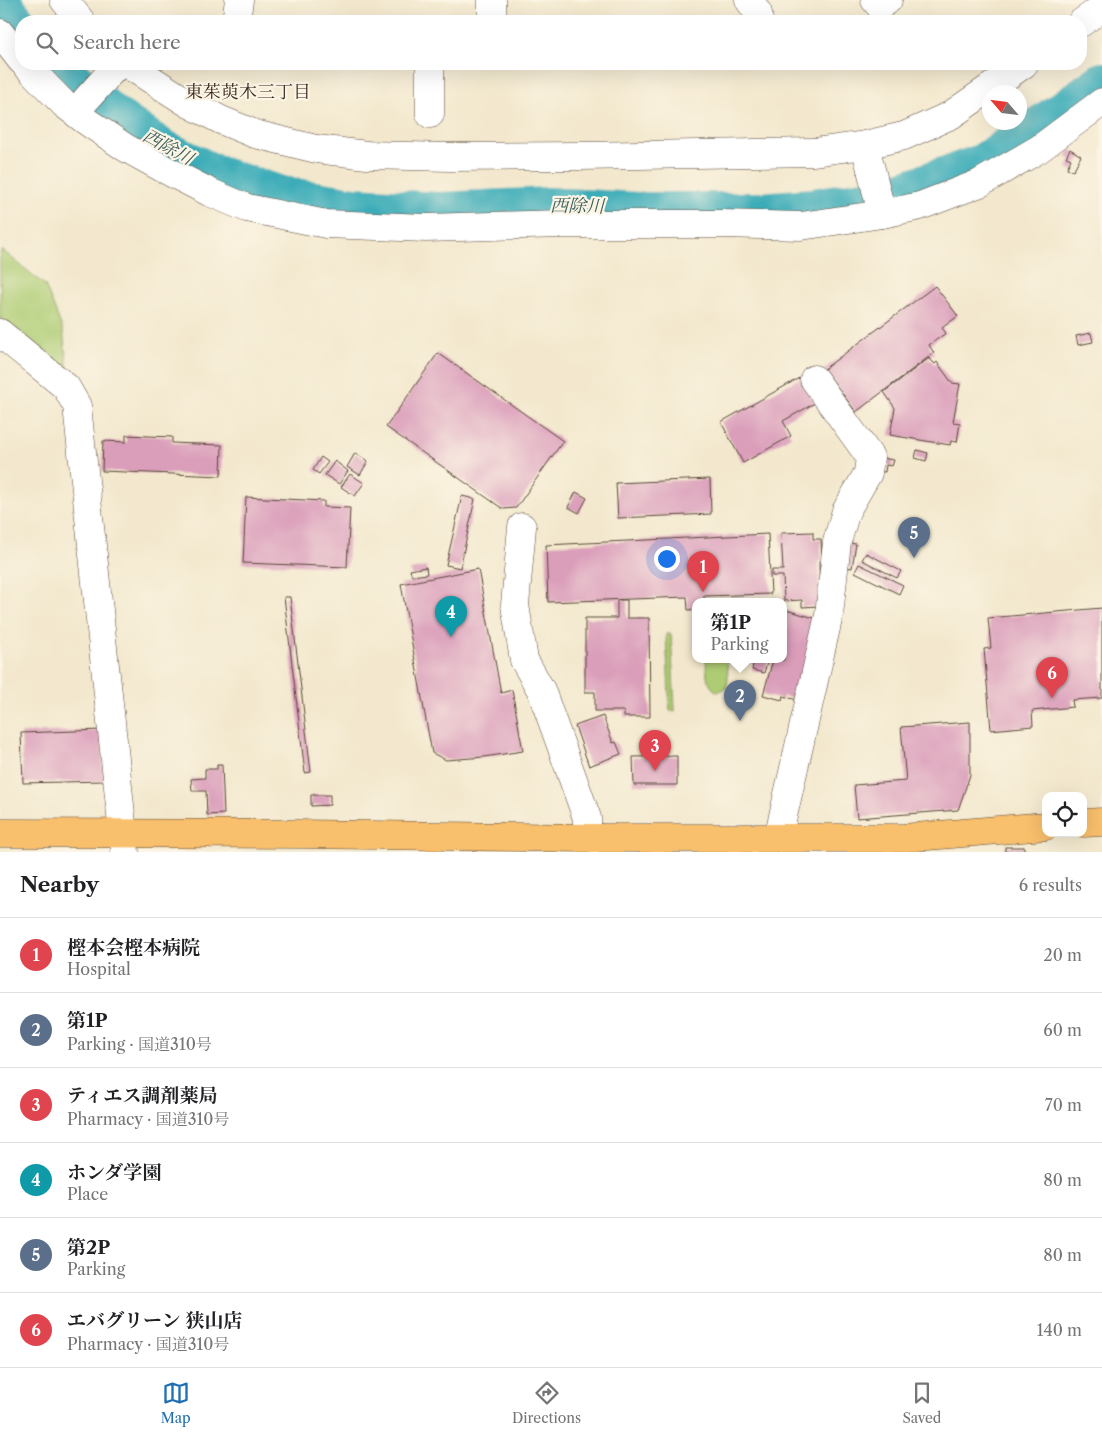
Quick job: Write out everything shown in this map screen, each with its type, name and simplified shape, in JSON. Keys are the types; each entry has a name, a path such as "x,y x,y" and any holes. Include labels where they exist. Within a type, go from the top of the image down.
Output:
{"highway":[{"path":"1087,823 1102,822"},
{"path":"0,833 124,843 302,843 587,838 732,844 778,838 903,838 1042,826"}],"street":[{"path":"64,0 76,15"},
{"path":"237,15 239,0"},
{"path":"492,0 492,15"},
{"path":"749,0 758,15"},
{"path":"875,0 880,6 888,0"},
{"path":"1087,19 1102,8"},
{"path":"0,34 15,53"},
{"path":"31,70 64,104 78,109 126,148 208,192 247,208 326,224 426,228 562,224 801,226 881,211 920,206 980,183 1038,149 1102,102"},
{"path":"78,109 113,70"},
{"path":"136,70 188,103 221,120 255,134 316,149 359,154 450,157 618,156 866,150 904,136 951,114 1015,70"},
{"path":"430,70 430,114"},
{"path":"866,150 881,211"},
{"path":"0,333 66,387 78,406 124,843"},
{"path":"778,838 830,615 837,542 846,511 868,473 870,456 814,379"},
{"path":"522,527 515,606 524,660 541,690 587,818 587,838"}],"green space":[{"path":"2,250 45,285 63,330 68,370 0,318 0,253"},
{"path":"666,634 671,634 675,711 670,711"},
{"path":"706,663 727,663 728,680 726,688 718,692 711,686"}],"building":[{"path":"1070,149 1081,156 1073,171 1067,168 1071,159 1066,157"},
{"path":"935,286 958,316 942,328 946,333 929,345 934,353 856,412 824,369"},
{"path":"1091,333 1093,342 1078,345 1076,336"},
{"path":"438,353 563,441 516,508 503,509 386,427"},
{"path":"929,358 935,364 937,362 952,383 960,384 953,422 960,423 957,442 951,441 950,445 890,435 895,408 884,392"},
{"path":"801,377 815,403 783,421 791,436 743,463 721,422"},
{"path":"126,435 172,437 172,443 222,445 221,476 102,471 103,441 126,442"},
{"path":"917,450 928,453 926,461 915,458"},
{"path":"355,453 368,461 360,475 347,467"},
{"path":"321,457 328,462 319,474 313,470"},
{"path":"881,458 894,460 892,466 886,465 885,472 879,471"},
{"path":"335,461 348,471 339,484 325,475"},
{"path":"350,474 364,483 355,496 341,487"},
{"path":"710,479 711,514 618,518 616,483"},
{"path":"576,492 587,498 579,513 568,507"},
{"path":"462,496 475,499 460,568 446,565"},
{"path":"246,497 324,501 324,507 350,508 347,567 243,563"},
{"path":"813,532 813,539 821,539 822,561 819,561 820,606 802,607 802,600 787,601 787,598 784,598 783,576 772,576 772,570 783,570 781,533"},
{"path":"768,534 771,594 692,598 692,610 688,610 687,597 548,602 546,545"},
{"path":"849,543 856,544 852,568 845,567"},
{"path":"866,553 901,571 897,578 862,560"},
{"path":"859,564 903,585 899,594 855,572"},
{"path":"426,567 427,574 412,576 410,570"},
{"path":"478,569 501,693 512,690 523,751 446,760 432,753 401,584"},
{"path":"284,597 290,597 311,772 305,773"},
{"path":"617,600 627,600 627,618 649,618 650,717 624,717 624,711 595,711 595,692 585,692 585,618 617,618"},
{"path":"1102,608 1102,698 1072,700 1073,707 1032,711 1033,726 991,730 984,649 991,648 988,618"},
{"path":"787,610 818,619 797,700 783,696 782,700 763,695 772,663 787,663"},
{"path":"753,663 767,663 764,673 752,670"},
{"path":"603,716 613,743 616,742 621,754 589,766 575,726"},
{"path":"970,722 970,775 958,810 857,818 854,785 906,781 901,727"},
{"path":"102,730 104,781 23,783 21,733"},
{"path":"677,756 677,785 634,785 633,757"},
{"path":"217,765 222,765 224,814 207,815 206,791 192,791 191,779 205,778 205,769 217,769"},
{"path":"311,795 330,795 330,805 311,806"},
{"path":"1005,847 1024,847 1024,852 1005,852"}],"waterway":[{"name":"西除川","path":"1,0 15,18"},
{"name":"西除川","path":"66,70 113,113 163,147 219,174 282,194 355,205 439,210 549,205 638,210 760,210 813,206 864,198 899,190 981,162 1102,80"}],"place":[{"name":"第2P","path":"914,558"},
{"name":"樫本会樫本病院","path":"703,592"},
{"name":"ホンダ学園","path":"451,637"},
{"name":"エバグリーン 狭山店","path":"1052,698"},
{"name":"第1P","path":"740,721"},
{"name":"ティエス調剤薬局","path":"655,771"}],"district":[{"name":"東茱萸木三丁目","path":"248,92"}]}
